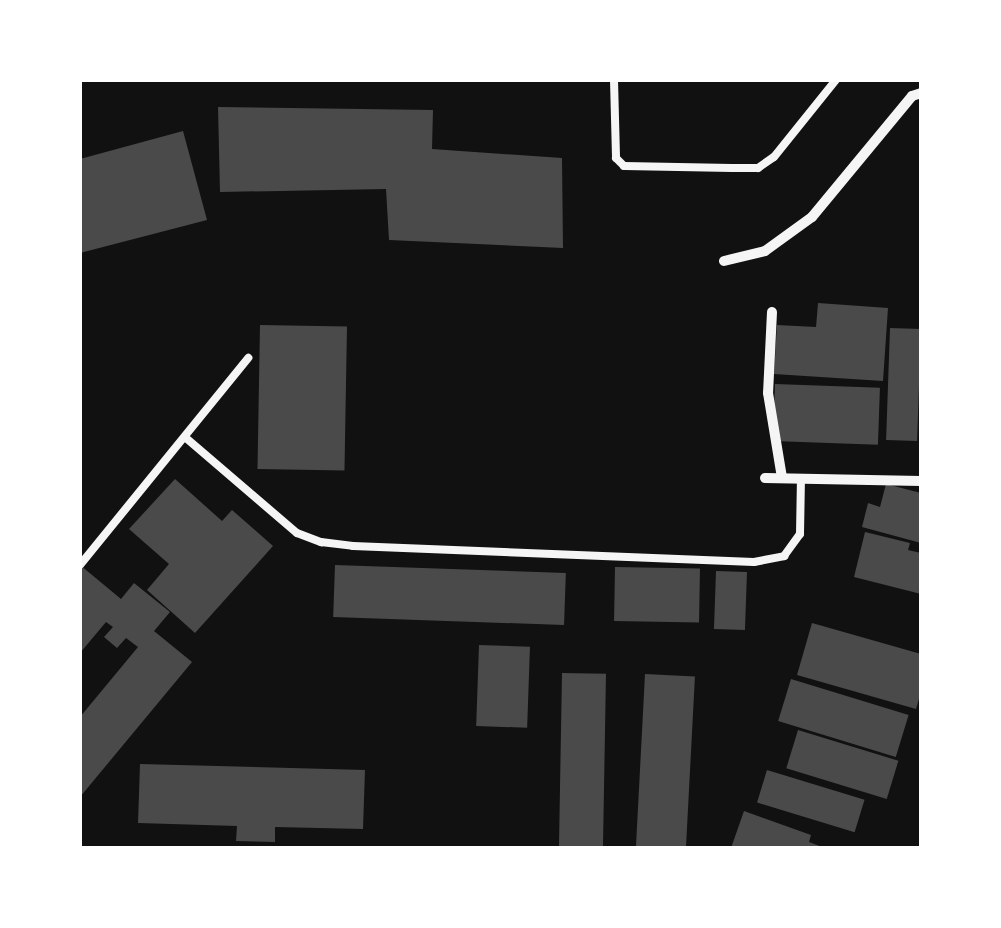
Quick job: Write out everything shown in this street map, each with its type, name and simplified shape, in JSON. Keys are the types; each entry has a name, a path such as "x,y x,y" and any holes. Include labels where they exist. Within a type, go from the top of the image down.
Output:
{"street":[{"path":"724,260 765,251 812,217 912,96 921,93"},
{"path":"772,312 768,393 782,478"},
{"path":"765,478 921,481"}],"lane":[{"path":"614,80 616,158 624,166 758,168 774,157 836,80"},
{"path":"80,565 248,358"},
{"path":"186,438 297,533 321,542 353,546 754,562 784,556 800,534 801,478"}],"building":[{"path":"218,107 433,110 432,149 562,158 563,248 389,240 386,189 220,192"},
{"path":"183,131 207,220 80,253 80,159"},
{"path":"818,303 888,308 883,381 774,374 777,325 816,327"},
{"path":"260,325 347,327 344,470 257,469"},
{"path":"890,328 921,329 917,441 886,440"},
{"path":"775,384 880,388 878,445 773,441"},
{"path":"175,479 222,521 232,510 273,546 195,633 147,590 169,564 129,529"},
{"path":"886,484 921,493 921,543 862,527 868,503 880,507"},
{"path":"865,532 910,543 908,550 921,553 921,594 854,577"},
{"path":"80,565 121,599 134,583 170,612 154,631 192,662 80,797 80,717 138,647 126,638 117,648 104,637 113,627 106,622 80,653"},
{"path":"335,565 566,573 564,625 333,617"},
{"path":"615,567 700,568 699,622 614,621"},
{"path":"716,571 747,572 745,630 714,629"},
{"path":"812,623 921,654 921,692 916,709 797,675"},
{"path":"479,645 530,647 527,728 476,726"},
{"path":"562,673 606,674 603,848 559,848"},
{"path":"645,674 695,677 686,848 636,848"},
{"path":"791,679 909,715 896,757 778,721"},
{"path":"798,730 898,761 887,799 786,768"},
{"path":"140,764 365,770 363,829 275,827 275,842 236,841 237,826 138,823"},
{"path":"767,770 865,800 855,832 757,803"},
{"path":"744,811 811,835 809,842 825,848 731,848"}]}
